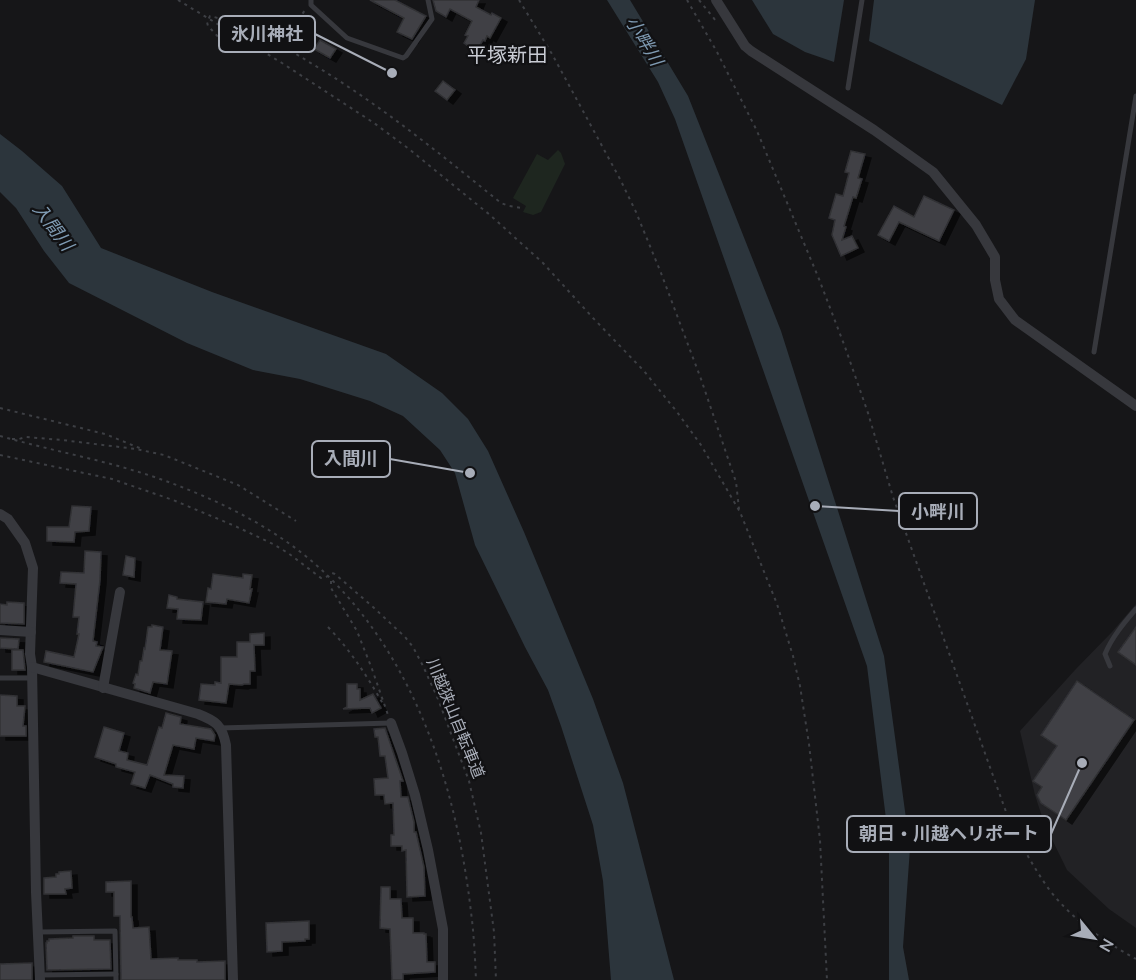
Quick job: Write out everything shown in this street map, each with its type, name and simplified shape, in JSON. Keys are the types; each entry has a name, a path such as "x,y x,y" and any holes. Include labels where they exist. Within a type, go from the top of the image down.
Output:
{"street":[{"path":"716,0 745,46 874,130 933,172 976,225 995,257 995,280 999,299 1015,320 1136,405"},
{"path":"0,514 8,519 26,543 33,568 30,654 40,978"},
{"path":"103,688 120,592"},
{"path":"0,630 30,632"},
{"path":"32,667 198,714 212,719 224,734 233,980"},
{"path":"391,723 409,774 428,850 443,929 443,980"}],"lane":[{"path":"310,1 311,6 347,38 403,58 432,19 428,0"},
{"path":"848,88 862,0"},
{"path":"1094,352 1136,96"},
{"path":"1110,666 1105,654 1109,644 1136,609"},
{"path":"0,678 32,678"},
{"path":"220,728 391,723"},
{"path":"39,932 115,931 116,977 40,978"}],"path":[{"path":"178,0 282,63 374,123 482,208 543,263 644,371 701,445 740,512 777,604 793,656 809,744 820,840 827,980"},
{"path":"519,0 552,54 636,212 701,379 736,482 740,512"},
{"path":"687,0 717,52 757,131 819,279 864,402 893,497 1010,822 1043,881 1062,904 1086,926 1136,959"},
{"path":"282,45 310,1"},
{"path":"207,19 210,16 225,19 282,45 348,85 425,141 501,203 522,208"},
{"path":"207,19 208,26 223,42"},
{"path":"0,408 105,434 147,452"},
{"path":"0,438 26,437 62,440 164,455 238,485 296,521"},
{"path":"7,438 130,469 201,495 262,526 305,556 330,578 361,613 388,651 416,702 443,773 464,862 472,913 476,980"},
{"name":"川越狭山自転車道","path":"0,455 134,485 250,532 288,553 321,578 330,578 332,573 335,574 405,637 413,647 438,699 469,781 481,833 492,914 496,980"},
{"path":"330,578 331,588 357,632 391,723"},
{"path":"328,627 344,643 386,709"}],"shaded area":[{"path":"558,150 565,164 541,212 533,215 523,212 526,206 513,198 537,154 548,160"},
{"path":"1136,604 1136,928 1109,909 1067,870 1044,823 1020,731"}],"water":[{"path":"607,0 630,0 688,96 781,331 884,656 910,848 903,947 909,980 889,980 889,843 867,666 675,119 658,82"},
{"path":"752,0 844,0 834,62 805,52 773,34"},
{"path":"874,0 1035,0 1026,59 1002,105 869,41"},
{"path":"0,134 62,186 101,248 212,292 386,354 442,393 468,419 488,451 593,699 623,783 674,980 611,980 603,881 593,825 548,690 475,545 455,473 440,450 403,416 370,401 300,379 253,370 187,343 69,283 44,251 16,208 0,192"}],"building":[{"path":"370,0 395,0 426,16 412,39 397,32 404,18"},
{"path":"433,0 479,0 476,7 501,18 490,38 487,36 485,41 483,40 476,52 464,43 472,21 450,9 446,17 436,11"},
{"path":"320,40 336,49 330,58 314,49"},
{"path":"443,81 455,90 447,100 435,91"},
{"path":"851,151 865,154 858,178 862,179 856,198 853,197 842,240 852,236 858,248 841,256 832,235 835,220 829,218 836,194 843,196 849,173 845,172"},
{"path":"924,196 954,210 939,241 899,222 889,241 878,235 894,206 914,217"},
{"path":"72,506 91,507 89,531 75,532 74,542 47,541 47,527 69,527"},
{"path":"85,551 101,552 93,641 97,642 96,646 103,647 93,672 44,662 46,651 74,657 79,634 77,634 79,617 73,617 76,584 60,583 61,572 84,573"},
{"path":"126,556 135,558 134,577 123,575"},
{"path":"213,574 243,578 243,574 252,575 249,603 227,599 226,604 206,602"},
{"path":"169,595 177,599 203,602 201,620 177,619 178,609 167,608"},
{"path":"7,602 24,603 24,624 0,623 0,604 7,605"},
{"path":"152,625 163,627 160,650 172,651 167,684 153,682 150,693 134,688 133,683 136,674 138,675 140,661 142,661 148,627"},
{"path":"1136,627 1136,665 1118,652"},
{"path":"264,633 264,645 254,645 255,671 250,671 250,684 229,684 226,703 199,700 201,684 221,683 221,657 237,657 237,642 250,642 250,634"},
{"path":"0,638 19,639 18,649 0,648"},
{"path":"12,650 23,650 25,670 12,670"},
{"path":"1077,681 1134,720 1066,820 1041,803 1037,795 1042,787 1033,781 1057,746 1041,735"},
{"path":"347,684 357,684 357,689 360,689 360,700 373,694 381,708 372,713 370,708 343,709 347,707"},
{"path":"0,695 17,696 17,706 25,706 23,726 26,726 26,736 0,736"},
{"path":"166,713 181,717 180,724 211,729 215,735 214,741 196,738 194,749 173,745 164,775 184,776 183,788 173,787 173,784 150,775 145,788 131,784 135,772 116,767 116,764 95,757 104,727 124,733 119,751 128,753 127,760 147,765"},
{"path":"385,728 403,781 400,781 401,797 408,797 414,822 414,832 416,832 424,867 425,896 407,897 406,850 402,851 402,846 391,846 391,835 394,835 393,803 385,804 384,795 375,795 374,779 388,778 385,756 380,756 378,737 375,737 374,729"},
{"path":"71,871 72,888 65,889 66,894 44,894 44,878 56,877 59,872"},
{"path":"131,881 133,928 149,927 151,959 225,961 225,980 121,980 120,916 114,916 114,892 106,892 106,882"},
{"path":"381,887 390,887 390,899 401,899 402,918 413,918 413,933 426,934 427,962 435,962 435,972 403,974 403,980 392,980 390,929 380,928"},
{"path":"309,921 309,939 282,942 282,951 267,952 266,923"},
{"path":"73,936 94,936 94,940 110,940 111,969 47,970 47,941 73,938"},
{"path":"32,963 32,980 0,980 0,964"}],"place":[{"name":"氷川神社","path":"392,73"},
{"name":"入間川","path":"470,473"},
{"name":"小畔川","path":"815,506"},
{"name":"朝日・川越ヘリポート","path":"1082,763"}],"district":[{"name":"平塚新田","path":"507,55"}]}
